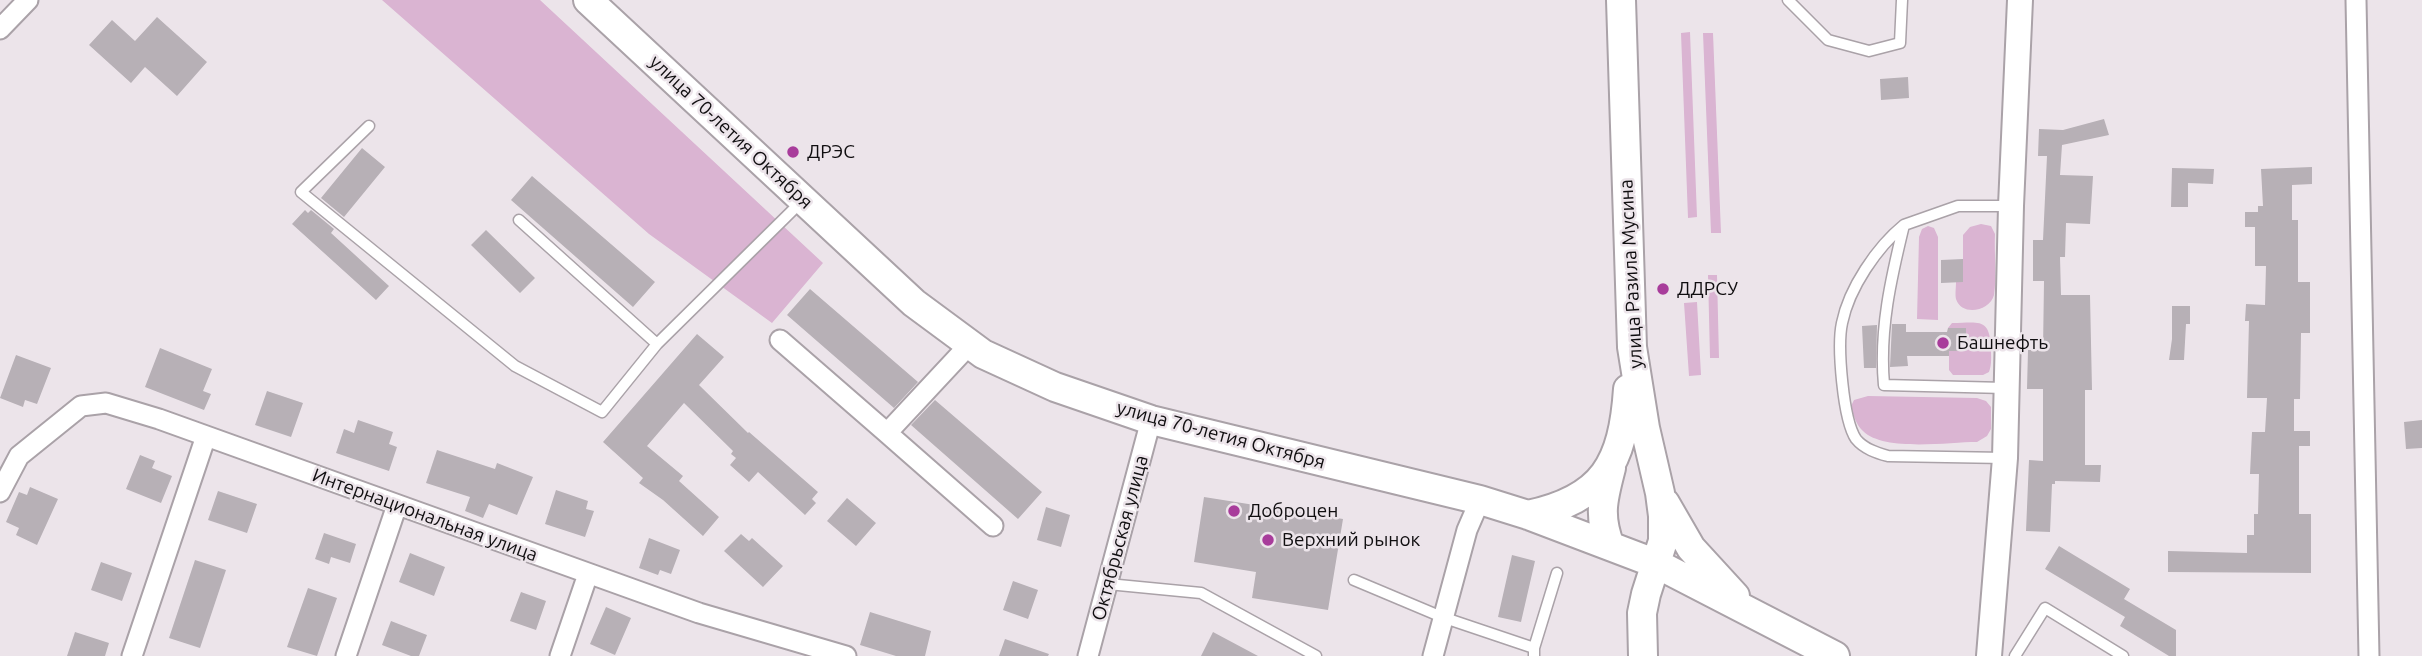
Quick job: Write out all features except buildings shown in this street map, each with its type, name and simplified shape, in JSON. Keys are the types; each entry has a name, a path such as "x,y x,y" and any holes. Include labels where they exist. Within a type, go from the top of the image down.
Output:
{"main road":[{"name":"улица 70-летия Октября","path":"588,0 914,303 983,354 1055,387 1151,420 1480,500 1528,515 1657,564 1835,656"},
{"name":"улица Разила Мусина","path":"1627,4 1632,347 1645,428 1660,493 1663,541 1642,613 1643,656"},
{"path":"1610,546 1603,527 1601,506 1626,417 1632,347"},
{"path":"1528,515 1556,509 1577,498 1596,485 1612,465"},
{"path":"1660,493 1691,548 1749,610"}],"street":[{"path":"0,29 28,0"},
{"path":"1990,656 2005,458 2011,206 2020,0"},
{"path":"2356,0 2369,656"},
{"path":"780,340 993,526"},
{"path":"887,433 970,344"},
{"name":"Интернациональная улица","path":"9,457 81,406 106,403 206,436 699,613 846,656"},
{"name":"Октябрьская улица","path":"1088,656 1151,420"},
{"path":"132,656 206,436"},
{"path":"0,492 9,457"},
{"path":"1433,656 1468,530 1480,500"},
{"path":"346,656 397,505"},
{"path":"560,656 588,575"}],"lane":[{"path":"1788,0 1828,40 1869,51 1900,43 1902,0"},
{"path":"369,126 301,192 515,366 601,412 657,344 804,199"},
{"path":"2005,458 1888,456 1873,452 1857,441 1846,416 1841,353 1842,323 1864,272 1886,240 1904,225 1958,206 2011,206"},
{"path":"519,220 657,344"},
{"path":"1904,225 1886,300 1882,365 1884,385 2006,388"},
{"path":"1354,580 1534,652 1557,573"},
{"path":"1108,584 1201,593 1316,656"},
{"path":"2015,656 2045,608 2123,656"}],"shaded area":[{"path":"382,0 540,0 823,263 772,323 649,234"},
{"path":"1690,32 1697,217 1688,218 1681,33"},
{"path":"1703,33 1713,33 1721,233 1711,233"},
{"path":"1981,224 1991,226 1995,234 1994,295 1987,305 1970,310 1959,305 1956,299 1956,282 1963,282 1963,235 1970,227"},
{"path":"1928,226 1934,228 1938,237 1938,320 1917,319 1919,237 1922,229"},
{"path":"1708,275 1717,275 1719,358 1710,358"},
{"path":"1697,302 1701,375 1689,376 1684,303"},
{"path":"1952,323 1976,323 1985,327 1991,349 1989,372 1983,375 1953,375 1949,370 1949,351 1966,351 1966,329 1948,328"},
{"path":"1868,396 1977,398 1986,401 1991,407 1991,429 1987,436 1977,442 1886,442 1863,431 1855,419 1851,406 1854,400"}],"place":[{"name":"ДРЭС","path":"793,152"},
{"name":"ДДРСУ","path":"1663,289"},
{"name":"Башнефть","path":"1943,343"},
{"name":"Доброцен","path":"1234,511"},
{"name":"Верхний рынок","path":"1268,540"}]}
